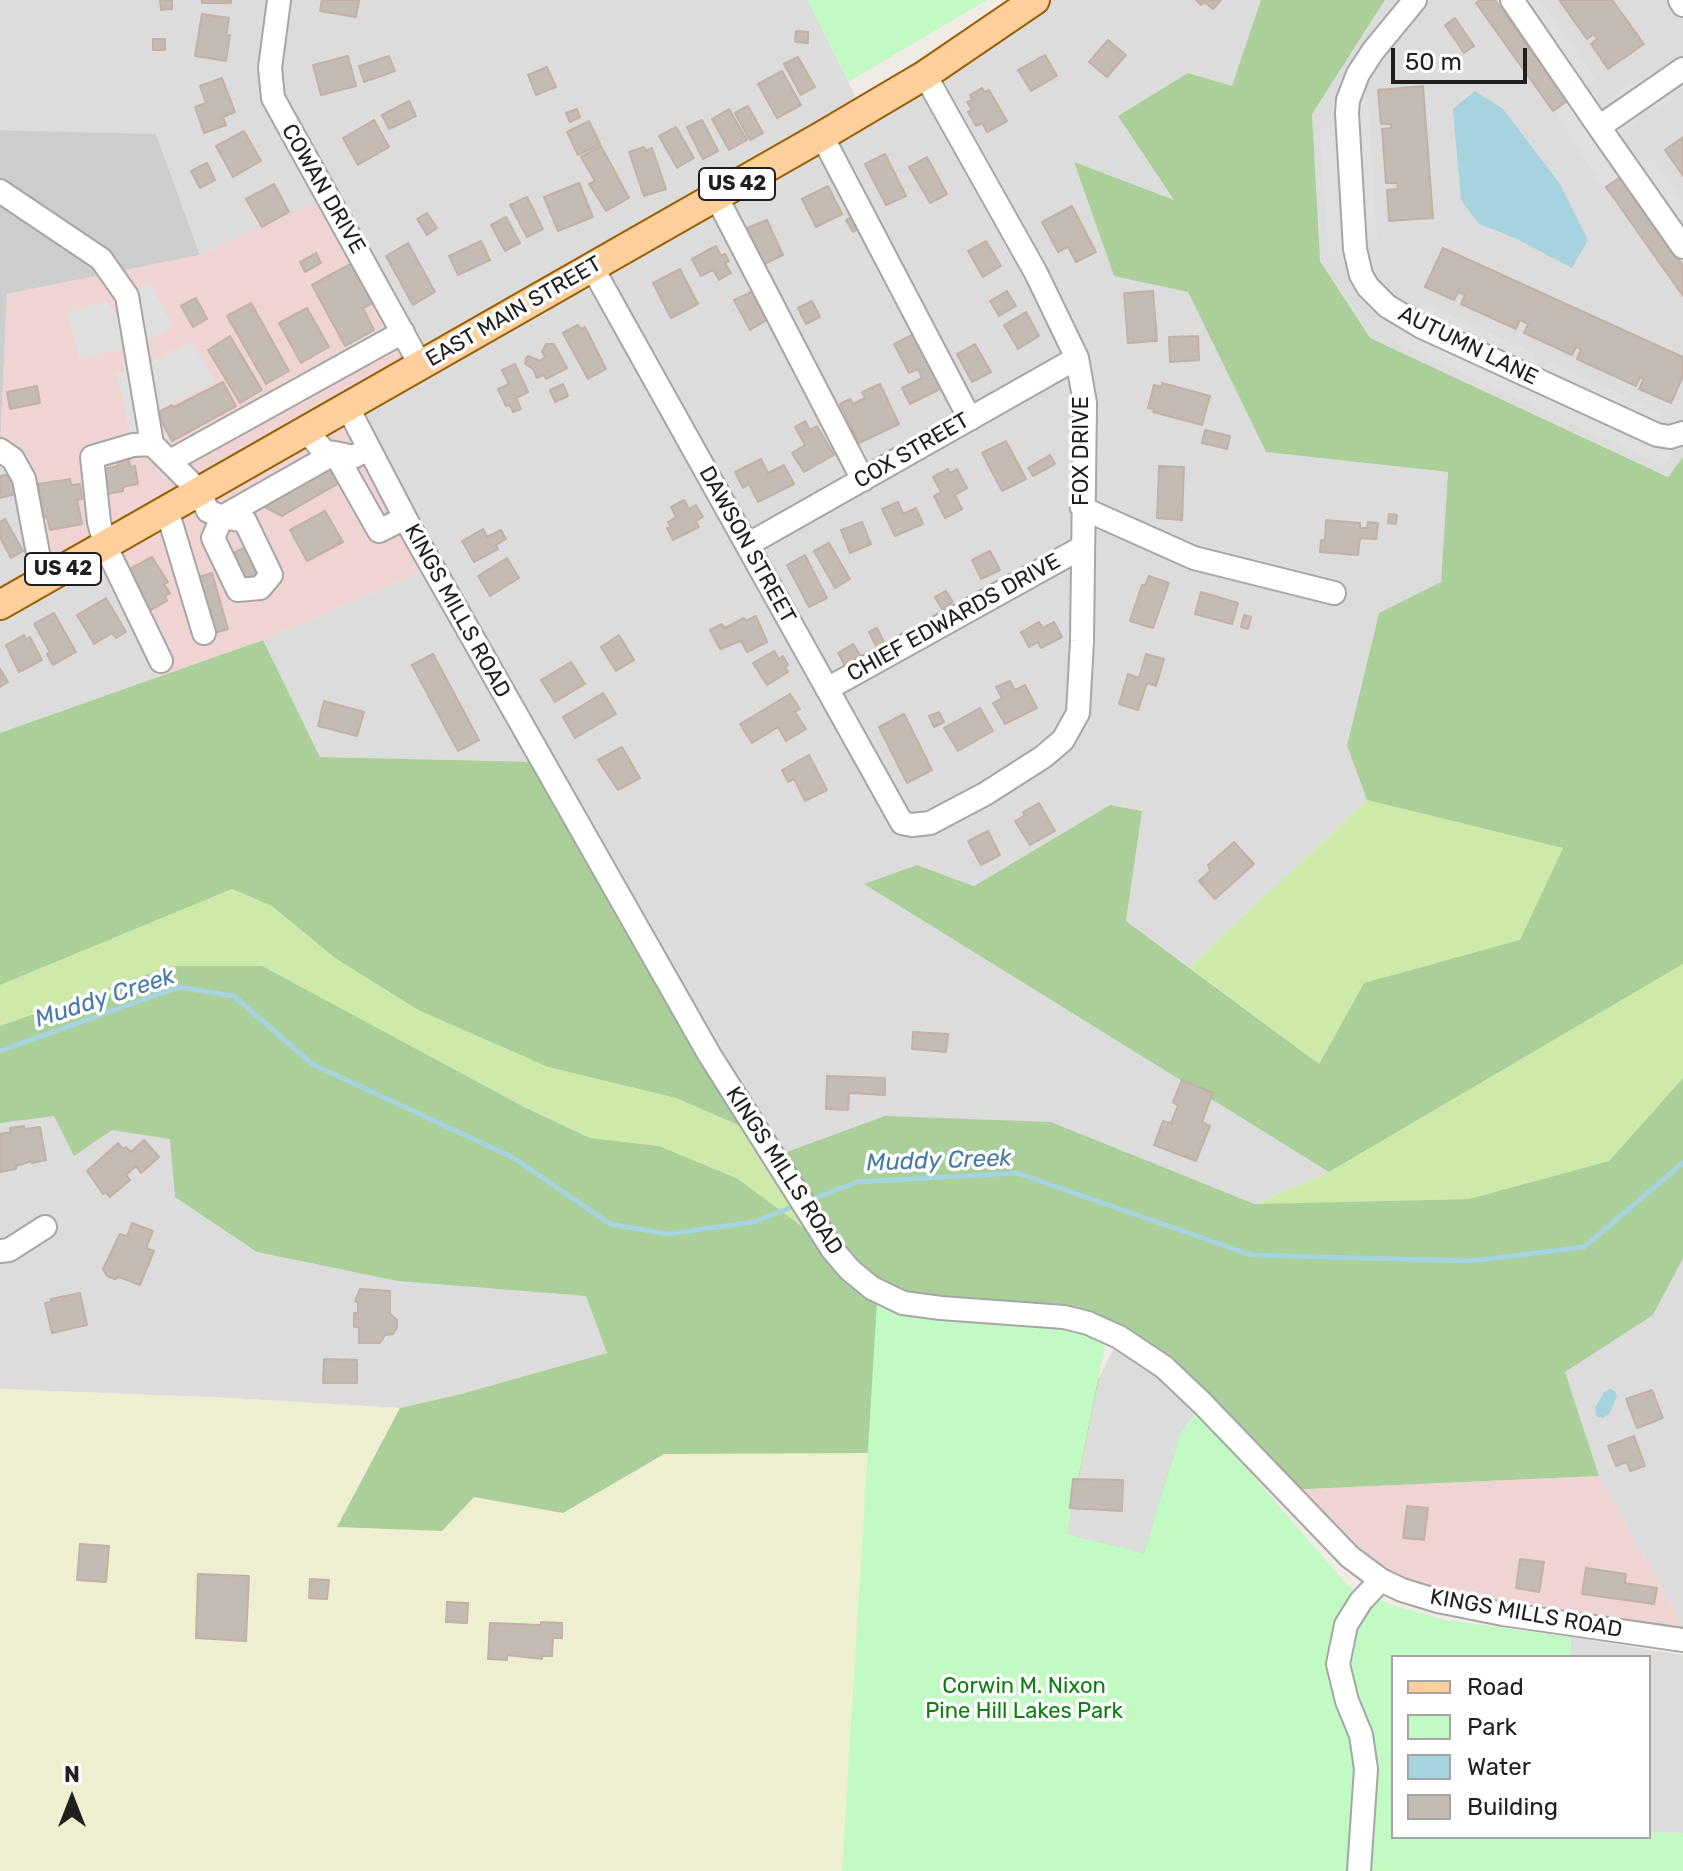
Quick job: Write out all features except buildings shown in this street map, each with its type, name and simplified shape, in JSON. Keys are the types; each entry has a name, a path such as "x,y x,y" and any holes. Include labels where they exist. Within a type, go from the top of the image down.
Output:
{"main road":[{"name":"EAST MAIN STREET","path":"0,605 822,136 925,75 1029,5"}],"street":[{"name":"COWAN DRIVE","path":"279,0 270,68 273,98 421,366"},
{"name":"AUTUMN LANE","path":"1415,0 1373,51 1358,74 1348,100 1355,249 1361,275 1368,287 1398,314 1436,334 1657,435 1670,437 1683,433"},
{"path":"1512,0 1683,247"},
{"path":"1599,127 1683,69"},
{"name":"FOX DRIVE","path":"902,823 930,823 985,794 1043,757 1063,740 1078,713 1082,641 1085,403 1077,358 1036,273 925,75"},
{"path":"822,136 970,419"},
{"path":"0,191 101,259 127,296 152,444 199,491 208,511 222,517 335,453"},
{"path":"716,196 863,480"},
{"name":"DAWSON STREET","path":"592,267 902,823"},
{"path":"170,461 403,332"},
{"name":"COX STREET","path":"747,545 1077,358"},
{"name":"KINGS MILLS ROAD","path":"348,408 405,518 709,1054 832,1249 850,1270 872,1288 903,1303 1064,1317 1088,1323 1119,1337 1164,1367 1202,1403 1350,1557 1381,1580 1402,1590 1503,1614 1683,1640"},
{"path":"306,431 325,452 353,457 369,449"},
{"path":"152,444 133,445 92,457 99,522 105,545 161,661"},
{"path":"0,450 13,459 24,479 43,580"},
{"path":"335,453 379,531 405,518"},
{"path":"1082,508 1194,558 1334,593"},
{"path":"167,510 204,633"},
{"name":"CHIEF EDWARDS DRIVE","path":"827,689 1081,548"},
{"path":"0,1251 9,1250 45,1227"},
{"path":"1359,1871 1366,1769 1361,1735 1347,1701 1338,1664 1346,1625 1361,1601 1381,1580"}],"shaded area":[{"path":"0,0 808,0 863,112 1035,0 1261,0 1233,86 1175,201 1074,163 1114,275 1188,292 1266,452 1448,472 1441,582 1347,746 1367,800 1189,967 1126,921 1142,811 1110,805 974,886 917,865 865,884 1329,1172 1255,1204 1051,1122 773,1157 348,408 328,198 200,255 156,134 0,130"},
{"path":"1385,0 1683,0 1683,457 1669,477 1370,338 1319,261 1312,114"},
{"path":"1495,0 1539,0 1596,79 1584,90 1604,116 1615,112 1608,100 1651,70 1663,78 1683,64 1683,89 1623,130 1620,142 1639,167 1652,158 1683,202 1683,266 1620,177 1603,187 1556,114 1567,101"},
{"path":"1355,96 1368,98 1377,238 1360,240"},
{"path":"1335,127 1346,255 1329,256 1319,128"},
{"path":"0,130 156,134 200,255 7,294 0,450"},
{"path":"329,197 421,366 348,408 432,567 263,640 159,677 91,553 43,580 24,479 0,450 7,294 200,255"},
{"path":"151,283 173,328 128,348 80,359 67,312 107,301 115,315 125,311 128,296"},
{"path":"1422,302 1534,353 1533,360 1538,367 1547,367 1550,362 1662,413 1657,425 1414,315"},
{"path":"383,327 396,348 161,480 150,448 134,447 116,373 139,367 191,342 216,382 154,412 172,448"},
{"path":"1405,329 1674,447 1664,467 1397,343"},
{"path":"0,450 91,553 159,677 0,768"},
{"path":"432,567 541,762 320,757 263,640"},
{"path":"245,1057 257,1252 397,1281 586,1296 608,1353 400,1408 0,1389 0,1060"},
{"path":"1683,1248 1683,1627 1599,1476 1565,1372"},
{"path":"1119,1337 1202,1403 1180,1435 1144,1553 1067,1534 1099,1378"},
{"path":"1599,1476 1683,1627 1683,1640 1402,1590 1284,1490"},
{"path":"1571,1637 1683,1655 1683,1833 1651,1832 1651,1655 1570,1655"}],"green space":[{"path":"808,0 987,0 848,82"},
{"path":"1261,0 1385,0 1312,114 1320,261 1370,338 1668,477 1683,457 1683,964 1329,1172 864,884 917,865 974,886 1110,805 1142,811 1126,921 1319,1064 1364,983 1520,940 1563,848 1367,800 1347,746 1379,613 1441,582 1448,472 1266,452 1188,292 1114,276 1074,162 1174,200 1118,116 1188,73 1232,86"},
{"path":"263,640 320,757 541,762 759,1134 676,1098 548,1067 418,1010 335,958 272,906 232,889 0,985 0,733"},
{"path":"1367,800 1563,848 1520,941 1364,983 1319,1064 1189,967"},
{"path":"232,889 272,906 335,958 418,1010 548,1067 676,1098 759,1134 832,1249 659,1146 590,1138 524,1107 171,966 0,1026 0,985"},
{"path":"1683,964 1683,1078 1609,1161 1469,1199 1255,1204 1329,1172"},
{"path":"171,966 262,966 524,1107 590,1138 659,1146 738,1179 832,1249 884,1293 773,1157 885,1116 1051,1122 1255,1204 1469,1199 1609,1161 1683,1078 1683,1258 1653,1315 1565,1372 1599,1476 1284,1490 1119,1337 891,1299 1058,1351 1099,1378 1067,1534 1144,1553 1180,1435 1284,1549 1288,1647 870,1453 664,1454 563,1513 474,1497 442,1531 337,1527 400,1408 607,1353 586,1296 397,1281 257,1252 175,1197 170,1139 112,1130 74,1156 54,1116 0,1123 0,1026"},
{"name":"Corwin M. Nixon Pine Hill Lakes Park","path":"877,1302 1107,1335 1067,1534 1144,1553 1180,1435 1197,1411 1348,1586 1389,1604 1445,1620 1571,1637 1570,1655 1391,1655 1391,1839 1651,1839 1651,1832 1683,1833 1683,1871 842,1871"},
{"path":"0,1389 400,1408 337,1527 442,1531 474,1497 563,1513 664,1454 870,1453 843,1871 0,1871"}],"water":[{"path":"1475,91 1503,109 1560,184 1588,240 1572,268 1515,238 1479,224 1461,200 1453,109"},
{"path":"1610,1389 1615,1391 1617,1397 1609,1414 1603,1418 1596,1416 1595,1408 1604,1392"}],"waterway":[{"name":"Muddy Creek","path":"0,1051 179,987 234,996 312,1064 512,1157 610,1224 668,1234 754,1222 795,1206"},
{"name":"Muddy Creek","path":"808,1201 857,1182 1017,1173 1251,1255 1471,1261 1584,1247 1683,1163"}]}
